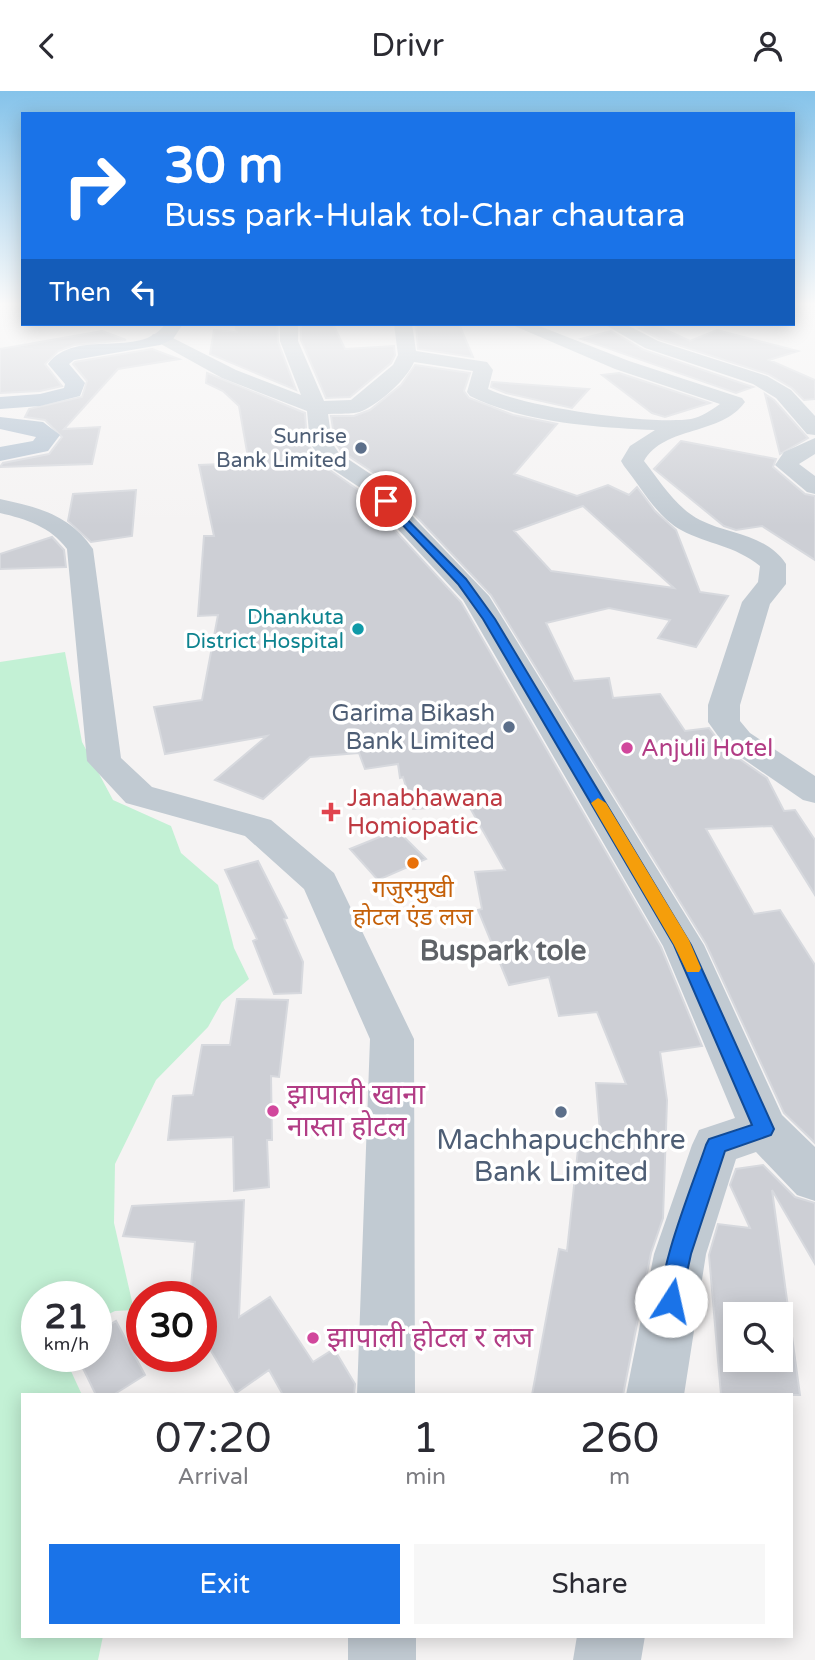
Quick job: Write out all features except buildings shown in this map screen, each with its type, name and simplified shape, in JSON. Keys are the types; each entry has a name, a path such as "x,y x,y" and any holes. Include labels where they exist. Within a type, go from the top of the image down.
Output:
{"main road":[{"path":"0,403 63,397 76,388 70,379"},
{"path":"0,423 35,427 49,435 40,446 0,454"}],"street":[{"path":"243,379 317,408 356,406 389,379"},
{"path":"305,379 317,408 321,443 331,458 367,482 475,596 683,945 764,1129 815,1179"},
{"path":"480,379 477,392 499,402 637,422 698,423"},
{"path":"667,379 735,401"},
{"path":"758,379 778,390 812,423"},
{"path":"778,390 735,401 717,416 653,440 637,450 632,461 676,516 692,526 751,546 773,564 772,584 756,601 724,705 724,722 738,740 815,792"},
{"path":"815,445 792,457 786,465 815,487"},
{"path":"0,506 37,514 69,532 80,549 104,761 139,795 258,828 320,882 392,1039 386,1393"},
{"path":"655,1393 680,1254 716,1145 764,1129"},
{"path":"382,1660 383,1638"},
{"path":"607,1660 611,1638"}],"green space":[{"path":"65,652 82,742 113,800 171,826 181,853 218,885 234,948 249,979 222,1002 208,1027 156,1080 115,1164 114,1223 127,1281 126,1310 112,1312 112,1281 21,1281 21,1372 71,1372 81,1393 21,1393 21,1638 103,1638 98,1660 0,1660 0,662"}],"slow traffic":[{"path":"598,803 683,945 693,968"}],"place":[{"name":"Sunrise Bank Limited","path":"361,448"},
{"name":"Dhankuta District Hospital","path":"358,629"},
{"name":"Garima Bikash Bank Limited","path":"509,727"},
{"name":"Anjuli Hotel","path":"627,748"},
{"name":"Janabhawana Homiopatic","path":"331,812"},
{"name":"गजुरमुखी होटल एंड लज","path":"413,863"},
{"name":"झापाली खाना नास्ता होटल","path":"273,1111"},
{"name":"Machhapuchchhre Bank Limited","path":"561,1112"},
{"name":"झापाली होटल र लज","path":"313,1338"}],"district":[{"name":"Buspark tole","path":"503,951"}],"route":[{"path":"386,501 462,581 489,619 683,945 764,1129 716,1145 680,1254 671,1301"}]}
